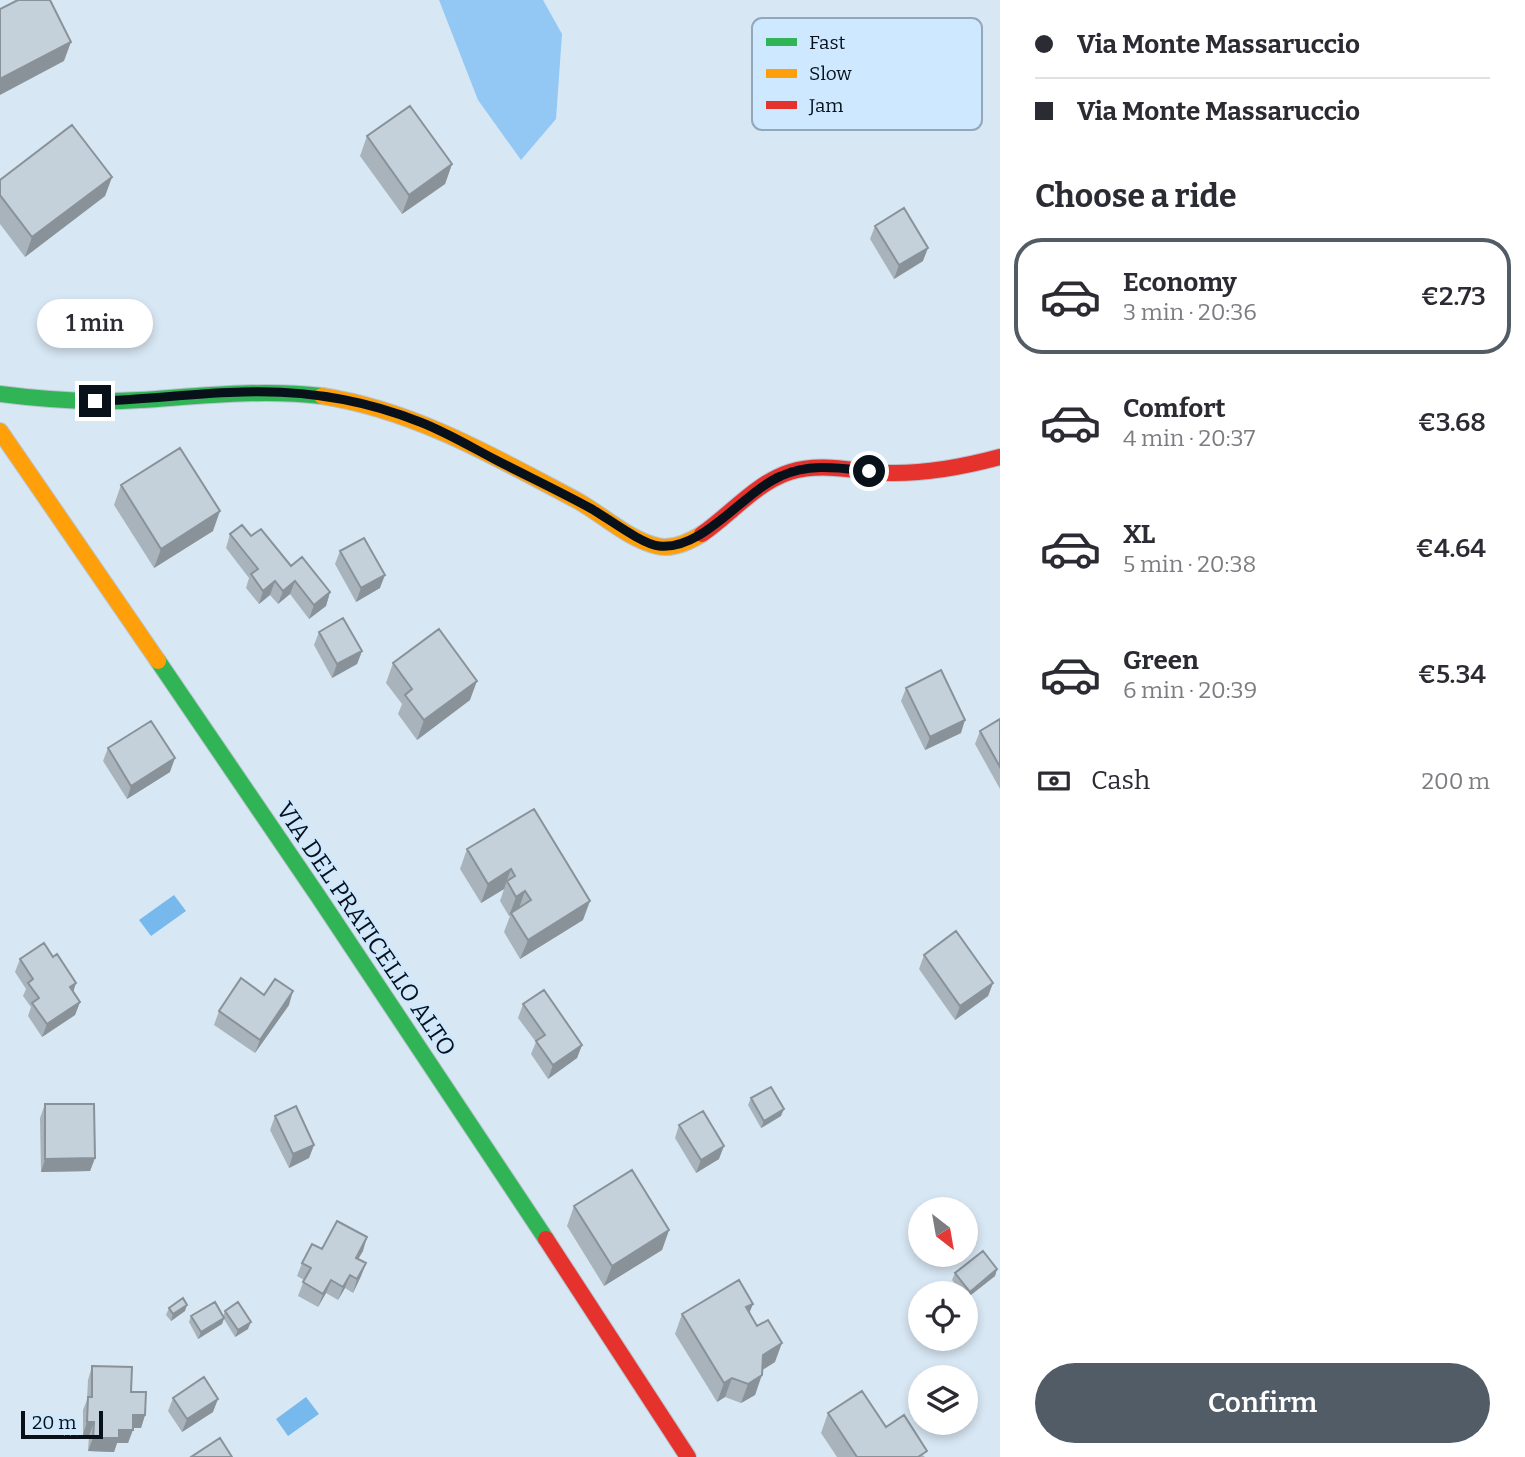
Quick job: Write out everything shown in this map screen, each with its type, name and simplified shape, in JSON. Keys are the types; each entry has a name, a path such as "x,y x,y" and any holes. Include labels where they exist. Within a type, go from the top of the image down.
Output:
{"street":[{"path":"0,394 95,401 246,391 347,400 421,422 591,508 642,540 654,546 667,547 688,540 709,528 760,488 790,472 810,467 924,472 966,467 1000,457"},
{"name":"VIA DEL PRATICELLO ALTO","path":"0,431 318,896 688,1457"}],"shaded area":[{"path":"439,0 543,0 562,34 556,119 521,160 478,100"},
{"path":"174,895 186,911 151,936 139,920"},
{"path":"306,1397 319,1414 288,1436 276,1419"}],"building":[{"path":"18,0 50,0 71,42 0,79 0,9"},
{"path":"410,106 452,164 409,195 367,136"},
{"path":"72,125 112,177 32,237 0,195 0,180"},
{"path":"904,208 928,248 899,265 875,226"},
{"path":"180,448 220,511 161,549 121,485"},
{"path":"242,525 251,536 261,529 291,566 302,557 330,592 314,605 295,581 283,591 275,581 263,591 251,574 258,569 230,534"},
{"path":"364,538 385,575 361,588 340,551"},
{"path":"343,618 362,651 337,664 319,632"},
{"path":"439,629 477,681 424,720 405,695 412,689 393,663"},
{"path":"941,670 965,720 930,737 906,688"},
{"path":"1000,719 1000,767 980,731"},
{"path":"151,721 175,758 131,786 108,748"},
{"path":"534,809 590,901 528,940 511,913 531,900 525,891 516,897 507,881 515,876 511,869 488,884 467,849"},
{"path":"956,931 993,983 960,1006 924,955"},
{"path":"44,943 53,957 57,954 76,983 70,987 80,1002 47,1024 32,1003 39,998 28,983 33,979 20,959"},
{"path":"241,978 264,995 275,979 293,991 260,1040 219,1011"},
{"path":"544,990 582,1045 553,1065 536,1041 545,1035 523,1004"},
{"path":"771,1087 784,1109 764,1121 751,1098"},
{"path":"45,1104 94,1104 95,1158 45,1159"},
{"path":"296,1106 314,1145 293,1154 275,1116"},
{"path":"703,1111 724,1146 701,1160 679,1125"},
{"path":"632,1170 669,1230 612,1266 574,1206"},
{"path":"337,1221 367,1237 356,1258 366,1263 357,1279 350,1275 343,1287 331,1280 323,1294 303,1282 311,1268 302,1263 312,1244 322,1249"},
{"path":"983,1251 997,1269 978,1285 978,1281 961,1281 955,1273 963,1267 978,1267 978,1255"},
{"path":"739,1280 753,1304 746,1307 757,1326 768,1320 782,1343 763,1355 762,1375 748,1384 732,1378 724,1383 682,1314"},
{"path":"183,1298 187,1305 173,1314 169,1308"},
{"path":"215,1302 224,1318 201,1332 191,1316"},
{"path":"238,1302 251,1322 238,1330 225,1311"},
{"path":"92,1366 132,1367 131,1392 146,1392 145,1415 133,1415 133,1430 119,1430 119,1438 93,1438 94,1422 87,1422 88,1397 92,1397"},
{"path":"204,1377 218,1399 187,1419 173,1398"},
{"path":"862,1391 886,1427 904,1415 908,1421 908,1435 917,1435 927,1451 918,1457 857,1457 828,1413"},
{"path":"220,1438 232,1457 191,1457"}],"traffic: fast":[{"path":"0,394 105,401 254,393 322,396"},
{"path":"158,661 546,1239"}],"traffic: slow":[{"path":"322,396 389,412 454,438 578,501 646,543 663,547 674,546 702,534"},
{"path":"0,431 158,661"}],"traffic: jam":[{"path":"702,534 755,491 790,472 814,468 916,472 958,467 1000,457"},
{"path":"546,1239 688,1457"}],"route":[{"path":"95,401 246,391 347,400 421,422 591,508 654,546 667,547 688,540 709,528 769,481 781,475 810,467 869,471"}]}
